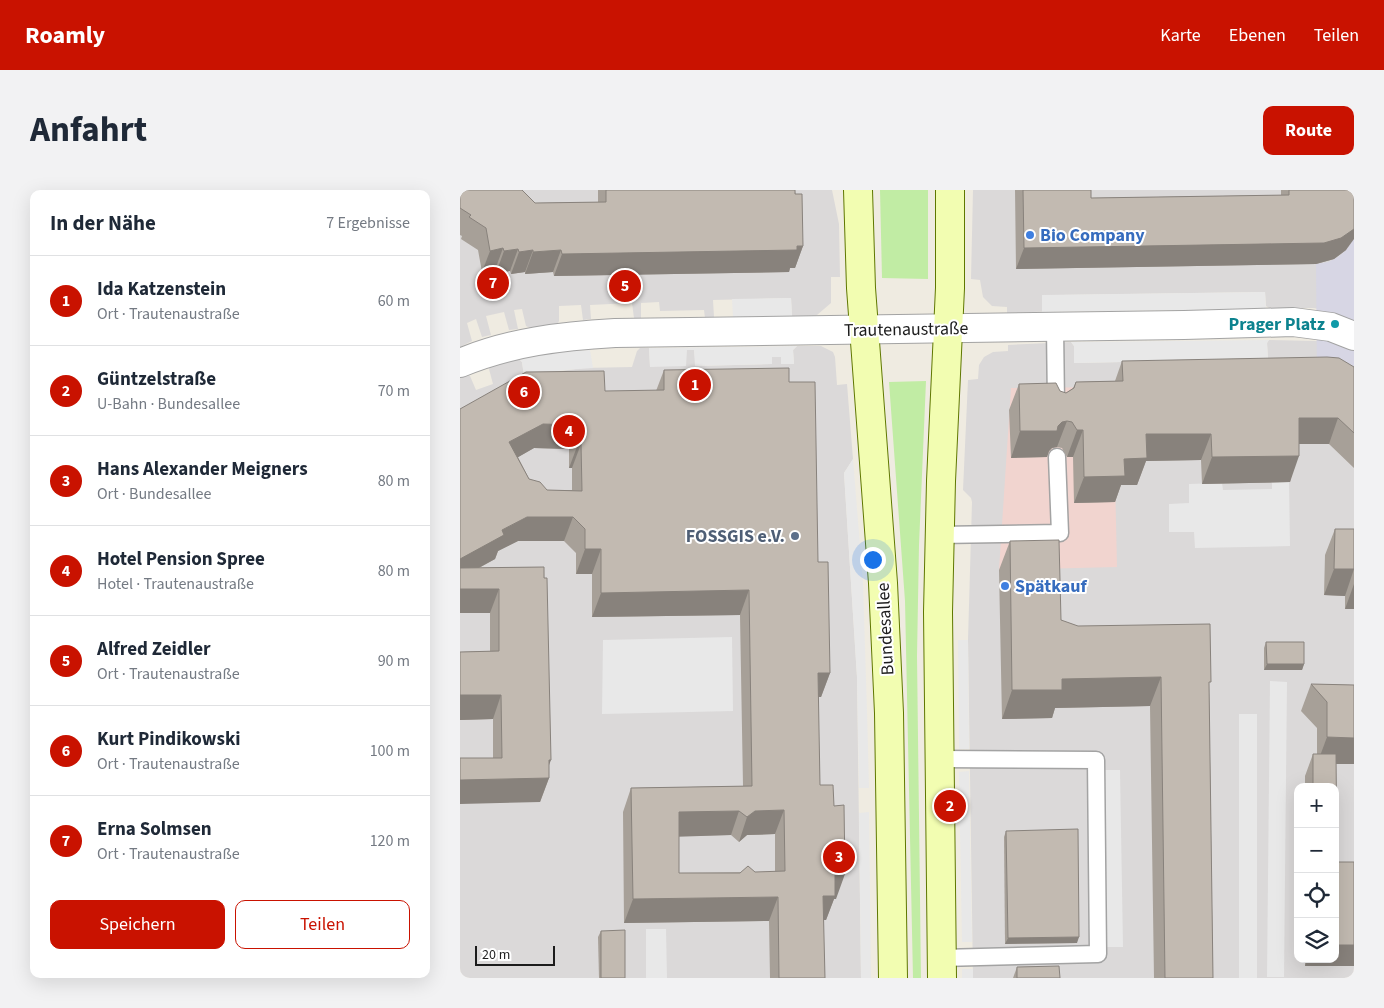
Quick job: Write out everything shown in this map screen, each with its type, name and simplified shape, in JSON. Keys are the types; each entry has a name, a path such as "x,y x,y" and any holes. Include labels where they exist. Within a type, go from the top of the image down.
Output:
{"main road":[{"name":"Bundesallee","path":"858,190 860,279 882,574 889,704 893,978"},
{"path":"942,968 938,612 939,535 949,329 950,190"}],"street":[{"name":"Trautenaustraße","path":"460,363 516,345 581,335 1184,326 1293,322 1331,327 1354,336"}],"lane":[{"path":"1055,327 1056,409"},
{"path":"939,535 1060,533 1057,457"},
{"path":"940,759 1096,760 1098,954 942,968"}],"shaded area":[{"path":"460,190 832,190 839,224 840,277 831,277 831,303 817,315 808,318 794,318 792,316 791,298 713,300 714,317 705,318 704,310 660,311 659,302 641,303 641,318 634,318 632,303 590,305 591,319 583,320 581,305 559,306 559,321 557,325 530,328 526,326 522,309 514,310 518,329 509,330 504,312 486,316 491,335 482,337 476,319 467,323 472,341 460,347"},
{"path":"973,190 1354,190 1354,320 1331,311 1313,308 1269,308 1266,306 1265,292 1059,295 1056,311 1007,313 1007,307 992,306 983,297 980,280 971,279"},
{"name":"Prager Platz","path":"1354,239 1354,404 1317,383 1316,264 1328,262 1338,257"},
{"path":"1265,292 1266,309 1042,312 1042,295"},
{"path":"791,298 792,316 733,317 732,299"},
{"path":"1269,340 1317,341 1354,359 1354,978 973,978 968,640 972,502 971,498 963,490 968,380 978,379 979,365 984,357 993,352 1008,351 1008,345 1071,342 1074,346 1075,363 1268,359 1267,343"},
{"path":"1269,340 1267,343 1268,359 1074,363 1074,346 1071,342"},
{"path":"797,346 821,346 833,352 837,385 847,384 853,459 844,473 857,677 861,978 460,978 460,377 470,376 476,390 493,384 490,367 519,359 522,362 524,376 583,368 632,367 637,351 640,348 649,348 650,366 687,350 694,350 696,366 771,364 771,357 781,357 781,364 794,364 793,350"},
{"path":"797,346 793,350 794,364 781,364 781,357 772,357 772,364 695,366 694,350 687,350 686,366 650,367 649,348"},
{"path":"590,350 593,368 524,376 522,362 519,359 558,352"},
{"path":"1113,387 1117,567 999,570 1011,388"},
{"path":"853,459 863,583 869,788 859,788 857,677 844,473"},
{"path":"1272,482 1289,482 1290,546 1195,548 1194,532 1169,532 1169,504 1189,503 1189,484 1222,483 1223,490 1272,489"},
{"path":"732,637 733,711 602,714 603,640"},
{"path":"958,640 968,640 969,749 959,749"},
{"path":"1270,681 1287,682 1284,977 1267,977"},
{"path":"1239,714 1257,714 1257,978 1239,978"},
{"path":"1100,770 1120,770 1123,947 1103,947"},
{"path":"969,771 972,942 962,942 959,772"},
{"path":"869,812 871,978 861,978 859,813"},
{"path":"646,929 666,929 667,978 646,978"},
{"path":"962,969 973,969 973,978 962,978"}],"green space":[{"path":"880,190 928,190 928,279 882,278"},
{"path":"926,381 919,545 917,656 921,978 913,978 905,601 889,382"}],"building":[{"path":"460,190 522,190 535,203 606,202 606,190 795,190 795,194 802,194 803,246 797,246 797,250 562,254 561,250 519,252 518,249 504,251 503,248 490,251 486,228 469,217 471,215 460,208"},
{"path":"1023,190 1091,190 1091,198 1289,195 1289,190 1354,190 1354,229 1341,238 1324,243 1024,248"},
{"path":"1339,358 1354,367 1354,433 1338,418 1299,418 1299,456 1212,457 1211,434 1146,434 1147,458 1124,459 1125,476 1084,477 1083,430 1077,430 1072,422 1062,422 1058,426 1057,431 1020,431 1019,384 1056,383 1060,391 1066,393 1074,388 1076,382 1123,381 1122,361"},
{"path":"789,368 789,382 815,382 818,562 828,562 830,673 818,673 820,785 833,785 834,806 844,805 845,874 835,874 835,896 823,896 825,978 779,978 778,897 633,899 631,788 752,786 749,590 601,593 601,549 585,549 585,529 573,517 527,517 502,530 504,535 460,559 460,409 526,372 604,371 605,391 664,390 664,370","holes":["543,424 578,425 578,444 581,444 582,491 547,490 540,482 529,479 509,442","784,810 785,871 755,872 748,866 740,873 679,873 679,812 739,811 747,817 755,811"]},
{"path":"1335,529 1354,529 1354,569 1334,569"},
{"path":"1059,540 1061,620 1078,626 1210,624 1213,978 1165,978 1161,677 1062,679 1062,690 1012,690 1010,541"},
{"path":"544,567 544,578 547,578 551,760 549,760 549,778 460,780 460,758 502,758 501,695 460,695 460,652 499,651 499,589 460,589 460,568"},
{"path":"1266,642 1304,642 1304,664 1267,664"},
{"path":"1311,684 1354,685 1354,738 1327,737 1327,702"},
{"path":"1313,754 1336,754 1336,783 1313,783"},
{"path":"1078,829 1079,937 1008,938 1006,831"},
{"path":"1339,862 1354,862 1354,945 1339,945"},
{"path":"625,930 625,978 601,978 601,931"},
{"path":"1059,966 1060,978 1017,978 1017,967"}],"place":[{"name":"Bio Company","path":"1030,235"},
{"name":"Erna Solmsen","path":"493,283"},
{"name":"Alfred Zeidler","path":"625,286"},
{"name":"Prager Platz","path":"1335,324"},
{"name":"Ida Katzenstein","path":"695,385"},
{"name":"Kurt Pindikowski","path":"524,392"},
{"name":"Hotel Pension Spree","path":"569,431"},
{"name":"FOSSGIS e.V.","path":"795,536"},
{"name":"Spätkauf","path":"1005,586"},
{"name":"Güntzelstraße","path":"950,806"},
{"name":"Hans Alexander Meigners","path":"839,857"}]}
